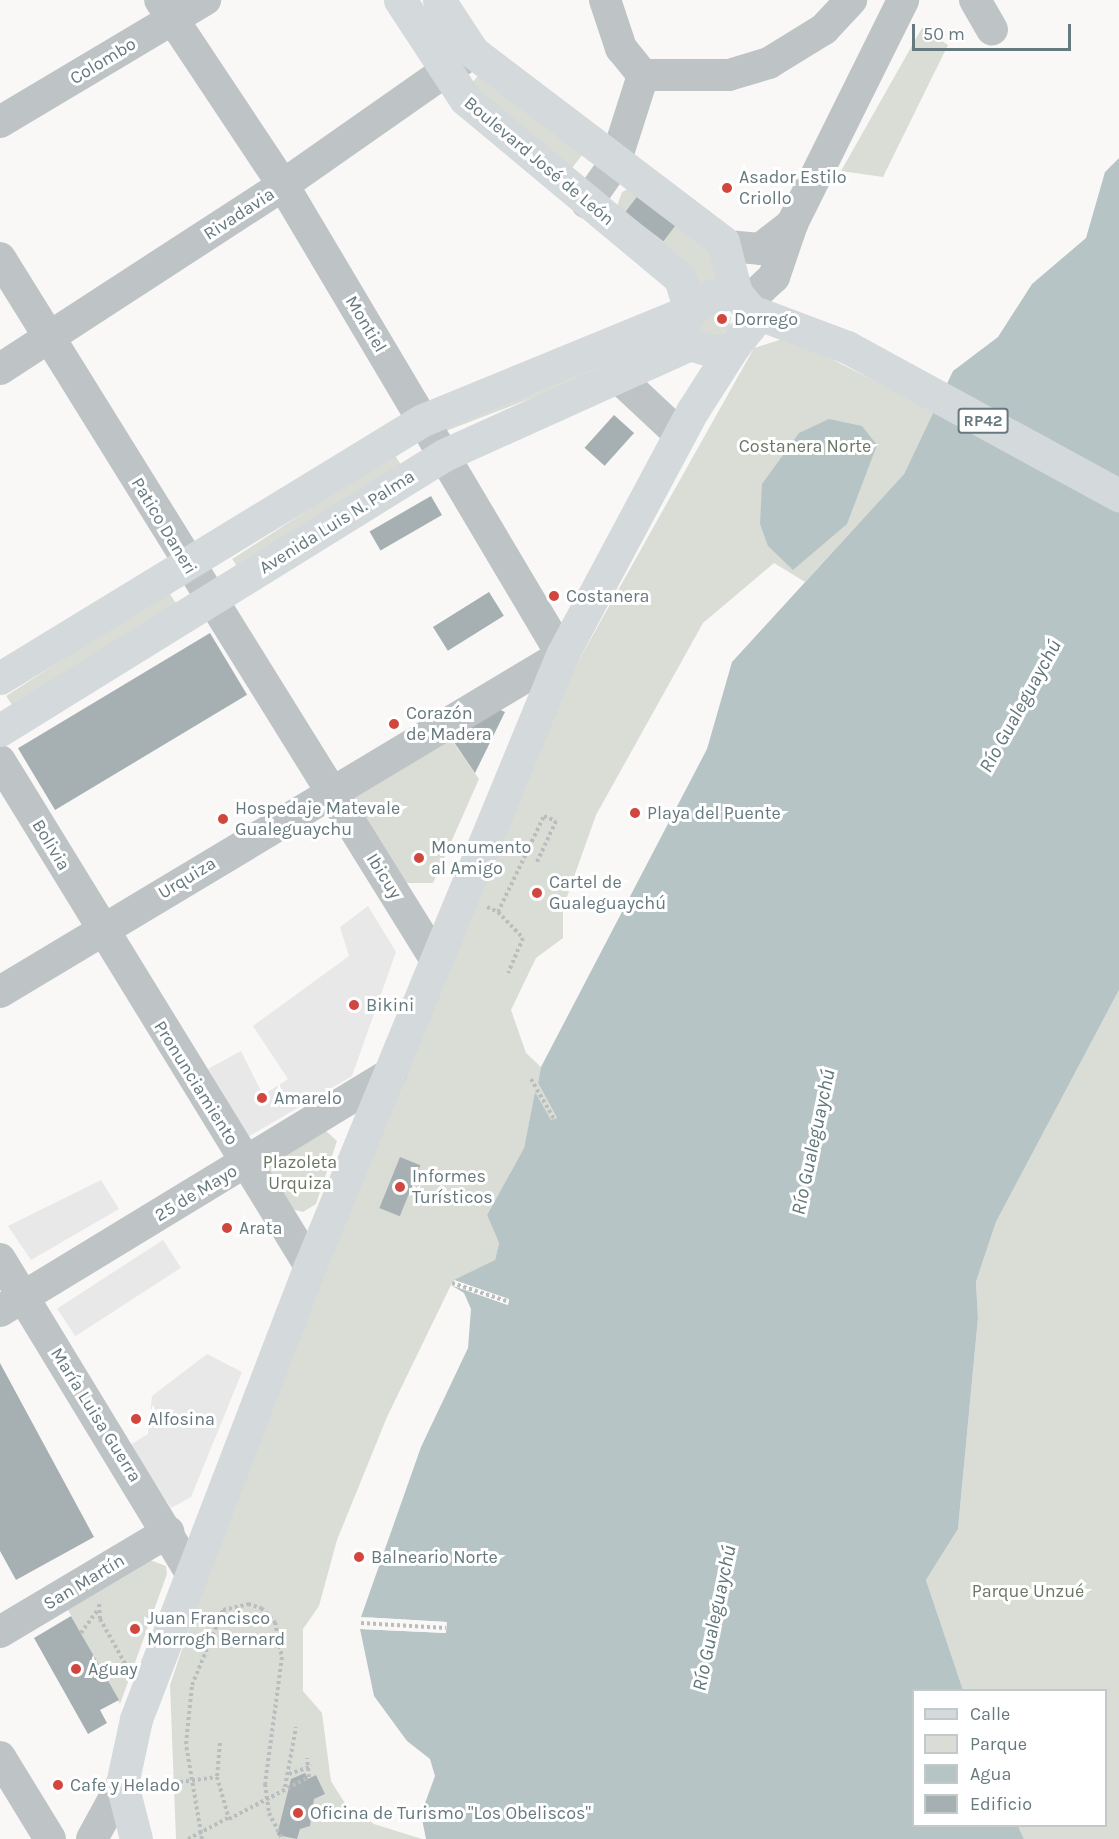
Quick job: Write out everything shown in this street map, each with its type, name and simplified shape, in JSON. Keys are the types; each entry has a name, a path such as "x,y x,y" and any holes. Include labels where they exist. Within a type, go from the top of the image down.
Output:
{"main road":[{"name":"Boulevard José de León","path":"400,0 444,74 465,99 587,203 680,278 689,327 687,423"},
{"path":"136,1839 122,1784 136,1719 190,1572 310,1266 562,655 687,423 734,346 750,326 745,302 727,246 615,163 473,52 439,0"},
{"path":"0,678 423,420 689,327 711,296 745,302"},
{"name":"RP42","path":"745,302 847,347 1119,495"},
{"path":"689,327 716,352 734,346"},
{"name":"Avenida Luis N. Palma","path":"0,730 211,602 444,455 618,377 689,327"}],"street":[{"name":"Colombo","path":"0,122 165,10 205,0"},
{"path":"605,0 621,48 643,75"},
{"path":"643,75 729,75 769,63 824,30 851,0"},
{"path":"745,302 774,277 792,224 903,0"},
{"path":"975,0 992,30"},
{"name":"Montiel","path":"165,10 283,185 562,655"},
{"name":"Rivadavia","path":"0,369 283,185 473,52"},
{"path":"587,203 615,163 643,75"},
{"path":"727,246 760,249 792,224"},
{"name":"Patico Daneri","path":"0,258 211,602 332,792"},
{"path":"618,377 687,423"},
{"name":"Urquiza","path":"0,992 101,929 562,655"},
{"name":"Bolivia","path":"0,761 101,929"},
{"name":"Ibicuy","path":"332,792 436,960"},
{"name":"Pronunciamiento","path":"101,929 310,1266"},
{"name":"25 de Mayo","path":"12,1304 391,1073"},
{"name":"María Luisa Guerra","path":"0,1259 12,1304 168,1532 190,1572"},
{"name":"San Martín","path":"0,1632 168,1532"},
{"path":"0,1757 50,1839"},
{"path":"92,1839 122,1784"}],"path":[{"path":"498,912 544,816 556,822 537,862"},
{"path":"483,905 498,912 523,938 508,973"},
{"path":"531,1079 554,1119"},
{"path":"452,1282 508,1302"},
{"path":"81,1633 98,1610 104,1594"},
{"path":"202,1839 189,1781 192,1685 224,1610 248,1604 261,1608 274,1622 282,1657 267,1799 282,1839"},
{"path":"98,1610 132,1675"},
{"path":"361,1623 446,1628"},
{"path":"188,1839 287,1786 296,1727"},
{"path":"220,1743 217,1777 229,1819 309,1777 305,1768 307,1758"},
{"path":"289,1774 312,1766"},
{"path":"174,1783 217,1777"}],"shaded area":[{"path":"368,906 396,952 352,1076 248,1137 208,1069 241,1051 263,1095 288,1079 253,1026 349,956 340,927"},
{"path":"101,1180 119,1209 31,1260 8,1226"},
{"path":"163,1240 181,1268 75,1336 57,1309"},
{"path":"207,1354 242,1372 191,1497 171,1508 130,1445 148,1434 152,1396"}],"green space":[{"path":"922,28 948,45 883,177 841,171"},
{"path":"480,73 583,154 572,168 469,87"},
{"path":"635,185 714,245 727,285 697,293 617,206 622,192"},
{"path":"718,310 731,317 730,327 717,338 698,329 703,317"},
{"path":"667,328 673,344 445,431 439,415"},
{"name":"Costanera Norte","path":"788,337 934,411 904,474 805,582 774,563 703,623 596,815 563,908 563,938 536,958 511,1010 526,1053 541,1067 538,1083 557,1118 551,1121 535,1093 524,1148 487,1215 499,1243 495,1260 451,1285 387,1417 337,1540 319,1606 303,1629 303,1691 322,1713 331,1781 346,1805 374,1824 422,1839 176,1839 170,1685 248,1454 562,690 754,348"},
{"path":"394,454 403,468 241,573 232,559"},
{"path":"168,591 177,605 15,710 6,696"},
{"path":"448,735 479,779 433,883 401,883 352,804 355,791"},
{"name":"Parque Unzué","path":"1119,990 1119,1839 1024,1839 1018,1827 1107,1827 1107,1689 963,1689 926,1580 958,1529 978,1318 976,1282 996,1222"},
{"name":"Plazoleta Urquiza","path":"325,1130 337,1141 316,1204 303,1212 291,1209 268,1166"},
{"path":"150,1560 166,1566 167,1574 120,1704 68,1610"}],"water":[{"name":"Río Gualeguaychú","path":"1119,158 1119,990 996,1222 976,1282 978,1318 958,1529 926,1580 963,1689 912,1689 912,1827 1018,1827 1024,1839 426,1839 421,1814 435,1776 430,1759 407,1741 374,1696 360,1629 446,1633 446,1622 361,1617 421,1447 468,1348 471,1309 464,1293 451,1285 508,1305 509,1299 454,1280 495,1260 499,1243 487,1215 524,1148 535,1092 551,1120 557,1118 538,1083 541,1067 707,749 732,662 904,474 953,371 998,337 1032,284 1086,238 1105,172"},
{"path":"829,419 862,426 877,445 847,524 793,570 768,546 760,524 762,484 799,433"}],"pier":[{"path":"454,1280 509,1300 508,1305 451,1285"},
{"path":"361,1617 447,1622 446,1633 360,1629 443,1630 443,1625"}],"building":[{"path":"642,190 680,219 663,241 625,212"},
{"path":"614,415 634,433 605,466 585,448"},
{"path":"431,496 442,515 381,551 370,532"},
{"path":"489,592 504,616 448,651 433,627"},
{"path":"210,633 247,695 55,810 18,748"},
{"path":"498,709 505,712 475,773 451,738"},
{"name":"Informes Turísticos","path":"400,1157 420,1165 400,1216 379,1208"},
{"path":"0,1363 94,1537 16,1580 0,1551"},
{"name":"Aguay","path":"71,1616 119,1700 100,1710 107,1723 88,1734 34,1638"},
{"name":"Oficina de Turismo \"Los Obeliscos\"","path":"305,1773 308,1779 316,1775 325,1794 314,1799 310,1826 300,1829 297,1839 277,1835 291,1779"}],"place":[{"name":"Asador Estilo Criollo","path":"727,188"},
{"name":"Dorrego","path":"722,319"},
{"name":"Costanera","path":"554,596"},
{"name":"Corazón de Madera","path":"394,724"},
{"name":"Playa del Puente","path":"635,813"},
{"name":"Hospedaje Matevale Gualeguaychu","path":"223,819"},
{"name":"Monumento al Amigo","path":"419,858"},
{"name":"Cartel de Gualeguaychú","path":"537,893"},
{"name":"Bikini","path":"354,1005"},
{"name":"Amarelo","path":"262,1098"},
{"name":"Informes Turísticos","path":"400,1187"},
{"name":"Arata","path":"227,1228"},
{"name":"Alfosina","path":"136,1419"},
{"name":"Balneario Norte","path":"359,1557"},
{"name":"Juan Francisco Morrogh Bernard","path":"135,1629"},
{"name":"Aguay","path":"76,1669"},
{"name":"Cafe y Helado","path":"58,1785"},
{"name":"Oficina de Turismo \"Los Obeliscos\"","path":"298,1813"}]}
